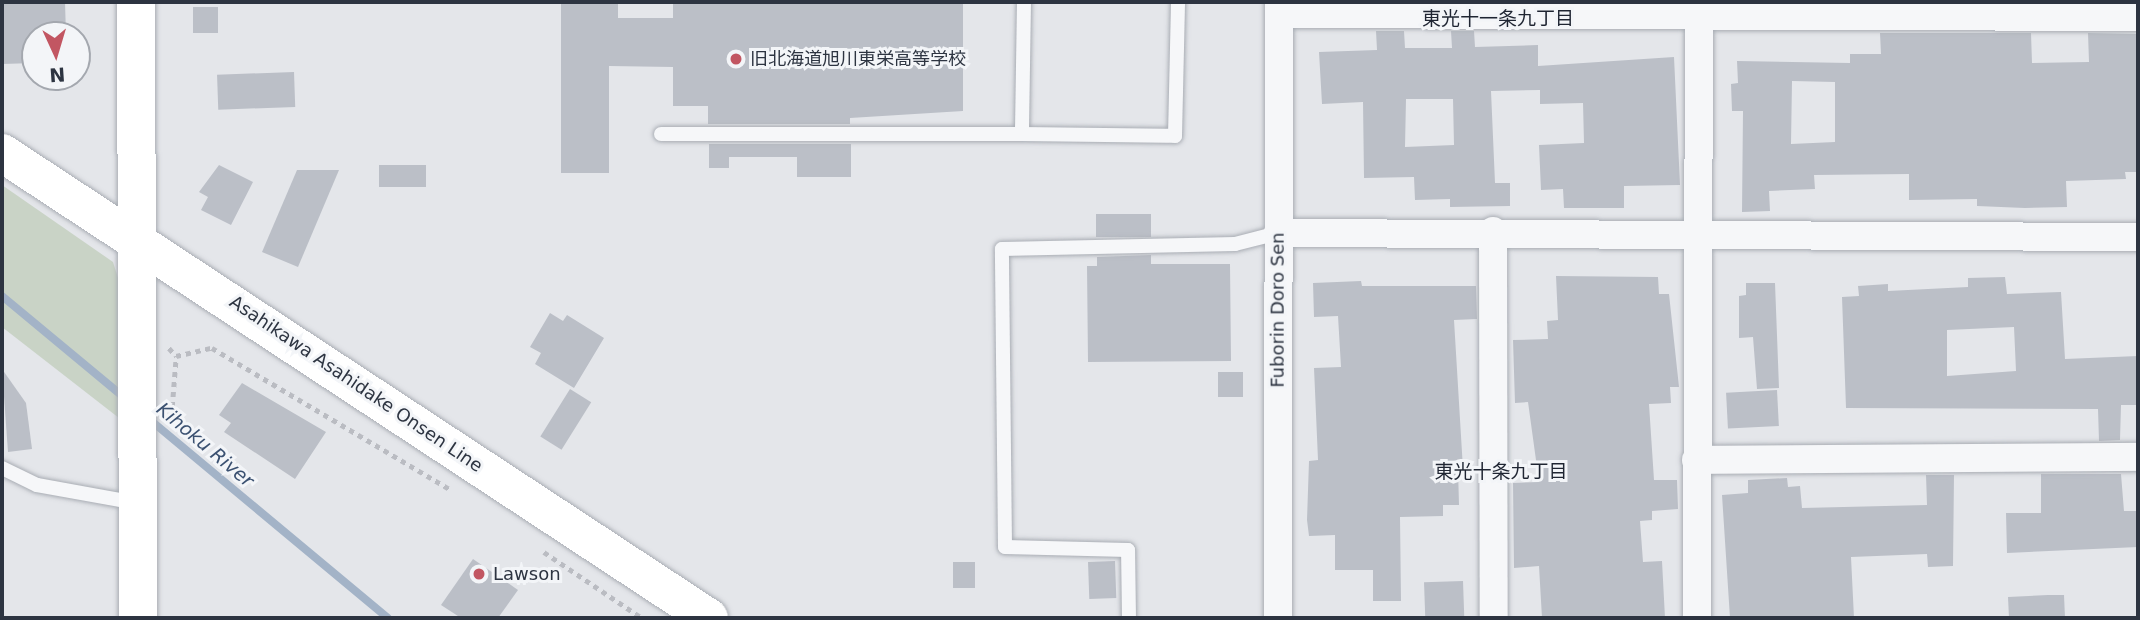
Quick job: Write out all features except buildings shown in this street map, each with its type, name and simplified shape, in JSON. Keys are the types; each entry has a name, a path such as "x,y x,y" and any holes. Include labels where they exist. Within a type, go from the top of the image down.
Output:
{"main road":[{"path":"136,2 137,239 141,321 155,410 138,446 138,618"},
{"name":"Asahikawa Asahidake Onsen Line","path":"2,153 137,239 709,618"}],"street":[{"path":"1279,8 1698,9 2138,17"},
{"name":"Fuborin Doro Sen","path":"1278,618 1279,8"},
{"path":"1697,618 1698,9"},
{"path":"1493,231 1494,618"},
{"path":"1278,233 1493,231 2138,236"},
{"path":"1696,460 2138,457"}],"lane":[{"path":"1022,134 1024,2"},
{"path":"661,134 1175,136 1178,2"},
{"path":"1129,618 1128,550 1004,547 1002,249 1235,244 1278,233"},
{"path":"2,468 37,485 138,503"}],"path":[{"path":"141,321 176,355"},
{"path":"176,355 212,348 460,496"},
{"path":"155,410 176,355"},
{"path":"540,549 642,618"}],"shaded area":[{"path":"2,185 113,262 119,281 119,418 2,327"}],"waterway":[{"name":"Kihoku River","path":"2,296 126,399"},
{"name":"Kihoku River","path":"149,419 388,618"}],"place":[{"name":"旧北海道旭川東栄高等学校","path":"736,59"},
{"name":"Lawson","path":"479,574"}],"district":[{"name":"東光十一条九丁目","path":"1498,19"},
{"name":"東光十条九丁目","path":"1501,472"}]}
